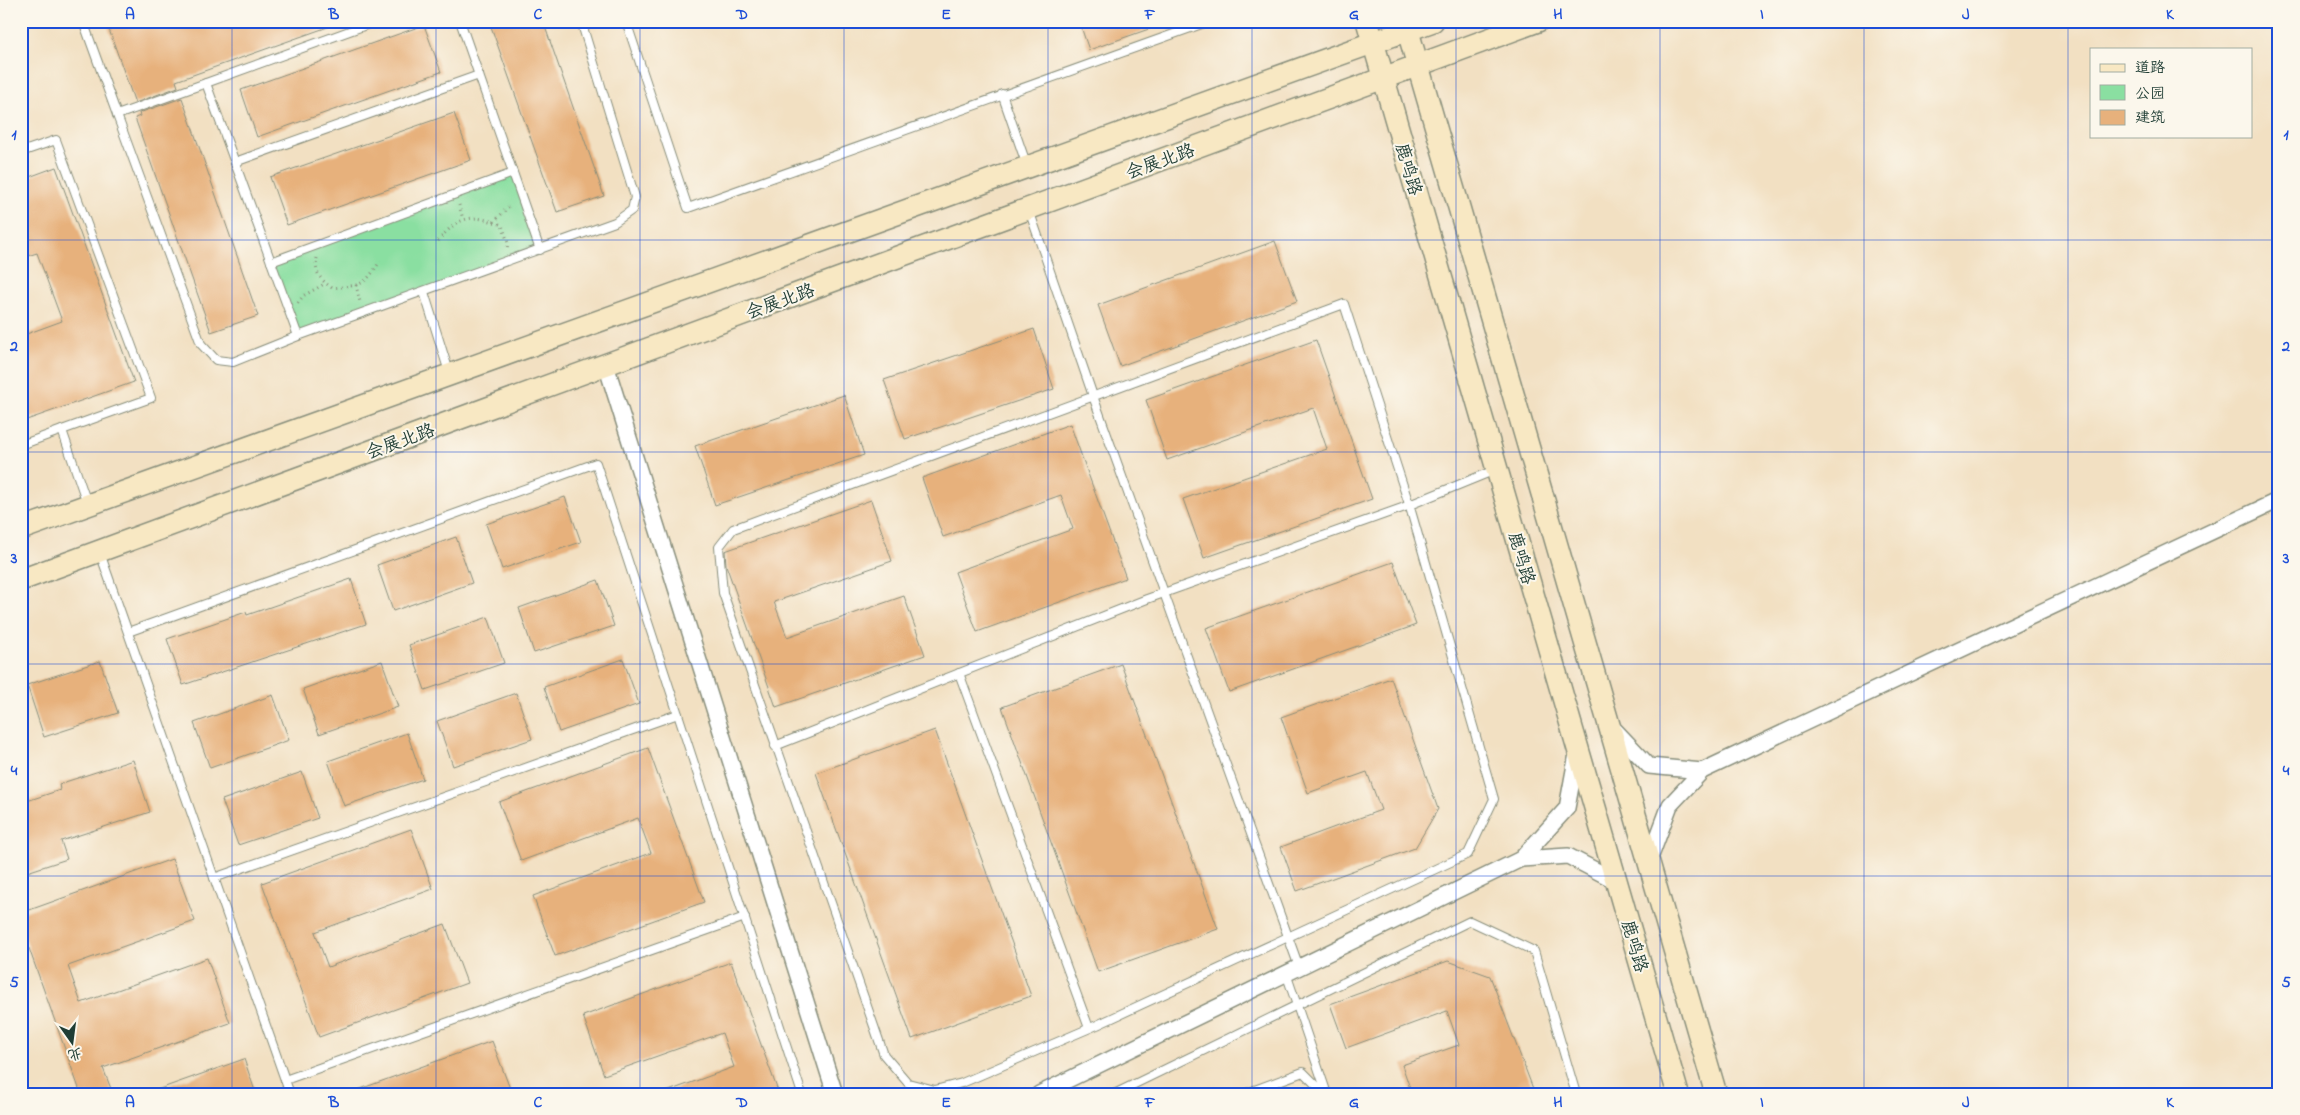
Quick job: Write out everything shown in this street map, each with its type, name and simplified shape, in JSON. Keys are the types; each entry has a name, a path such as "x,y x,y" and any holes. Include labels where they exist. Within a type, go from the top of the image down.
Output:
{"main road":[{"name":"鹿鸣路","path":"1367,21 1678,1094"},
{"path":"21,529 1373,41 1407,26 1433,21"},
{"name":"会展北路","path":"21,580 1538,21"},
{"name":"鹿鸣路","path":"1407,26 1716,1094"}],"street":[{"path":"606,365 835,1094"},
{"path":"1649,861 1670,805 1702,771 2279,500"},
{"path":"1610,726 1649,766 1702,771"},
{"path":"1039,1094 1521,859 1568,808 1578,750"},
{"path":"1521,859 1568,856 1616,881"}],"lane":[{"path":"83,21 201,344 216,360 233,362 298,336 615,222 632,210 636,197 581,21"},
{"path":"117,115 377,21"},
{"path":"460,21 540,250"},
{"path":"626,21 688,208 1210,21"},
{"path":"235,162 479,75"},
{"path":"206,82 298,336"},
{"path":"1002,94 1026,166"},
{"path":"21,152 56,140 151,398 21,444"},
{"path":"271,262 513,173"},
{"path":"1029,209 1093,396 1289,936 1296,1006 1326,1094"},
{"path":"424,292 450,374"},
{"path":"1344,304 1409,504 1494,799 1468,854 1089,1028 962,1082 935,1090 908,1083 884,1055 775,746 724,594 719,547 733,529 1344,304"},
{"path":"62,430 88,505"},
{"path":"128,632 596,463 802,1094"},
{"path":"775,746 1164,593 1409,504 1496,469"},
{"path":"100,552 290,1094"},
{"path":"959,673 1089,1028"},
{"path":"214,878 678,714"},
{"path":"285,1080 745,917"},
{"path":"1114,1094 1470,922 1534,951 1573,1093"},
{"path":"1244,1094 1303,1072 1326,1094"}],"path":[{"path":"494,222 520,194"},
{"path":"438,241 450,226 461,219 483,217 502,225 508,243 505,262"},
{"path":"327,241 318,252 315,268 319,278 332,288 356,285 368,281 380,262"},
{"path":"290,315 303,296 326,283"}],"green space":[{"path":"513,173 540,250 298,336 271,262"}],"building":[{"path":"106,21 339,21 339,23 176,81 178,87 135,103"},
{"path":"489,21 543,21 604,196 557,212"},
{"path":"1079,21 1166,21 1166,23 1089,50"},
{"path":"424,25 441,72 257,137 241,90"},
{"path":"182,98 258,316 211,332 135,118 140,116 139,113"},
{"path":"454,113 471,160 287,225 270,177"},
{"path":"56,167 134,382 21,422 21,336 62,321 37,253 21,258 21,180"},
{"path":"1275,241 1297,301 1120,366 1098,305"},
{"path":"1034,329 1054,389 905,439 884,380"},
{"path":"1316,340 1372,499 1204,558 1183,499 1327,449 1313,408 1167,460 1146,400"},
{"path":"844,395 864,455 715,505 695,446"},
{"path":"1070,424 1126,578 977,632 955,572 1073,529 1061,495 943,537 922,478"},
{"path":"565,497 581,542 502,569 486,524"},
{"path":"871,500 892,561 774,602 787,637 904,596 925,655 776,707 726,565 725,551"},
{"path":"456,537 472,583 393,611 377,565"},
{"path":"1393,562 1416,625 1229,692 1206,628"},
{"path":"351,579 366,624 183,685 167,639 246,612 247,615"},
{"path":"598,580 614,626 534,653 519,608"},
{"path":"488,617 504,663 425,690 409,645"},
{"path":"623,659 639,704 559,732 544,687"},
{"path":"100,661 118,713 44,737 27,685"},
{"path":"382,661 398,707 319,734 303,689"},
{"path":"1121,664 1218,929 1098,972 1002,707"},
{"path":"1391,678 1438,809 1415,848 1297,891 1281,847 1381,810 1367,772 1308,793 1281,717"},
{"path":"516,693 532,739 453,766 437,721"},
{"path":"273,695 289,740 210,768 194,723"},
{"path":"935,730 1031,996 912,1039 816,773"},
{"path":"407,733 423,779 344,806 328,761"},
{"path":"648,748 704,902 555,956 533,896 651,853 638,818 521,861 499,802"},
{"path":"133,760 150,812 61,841 67,859 21,874 21,803 60,790 59,784"},
{"path":"302,772 318,818 238,845 222,800"},
{"path":"411,829 433,889 315,932 328,967 445,924 467,983 319,1037 262,883"},
{"path":"172,859 195,921 68,966 81,1003 207,958 230,1023 103,1068 113,1094 81,1094 21,926 21,913"},
{"path":"1448,961 1490,976 1535,1094 1412,1094 1402,1065 1459,1045 1447,1011 1346,1048 1330,1004"},
{"path":"731,962 779,1094 666,1094 666,1092 734,1067 722,1033 604,1075 583,1016"},
{"path":"492,1041 512,1094 352,1094 352,1092"},
{"path":"244,1059 256,1094 151,1094 151,1092"}]}
